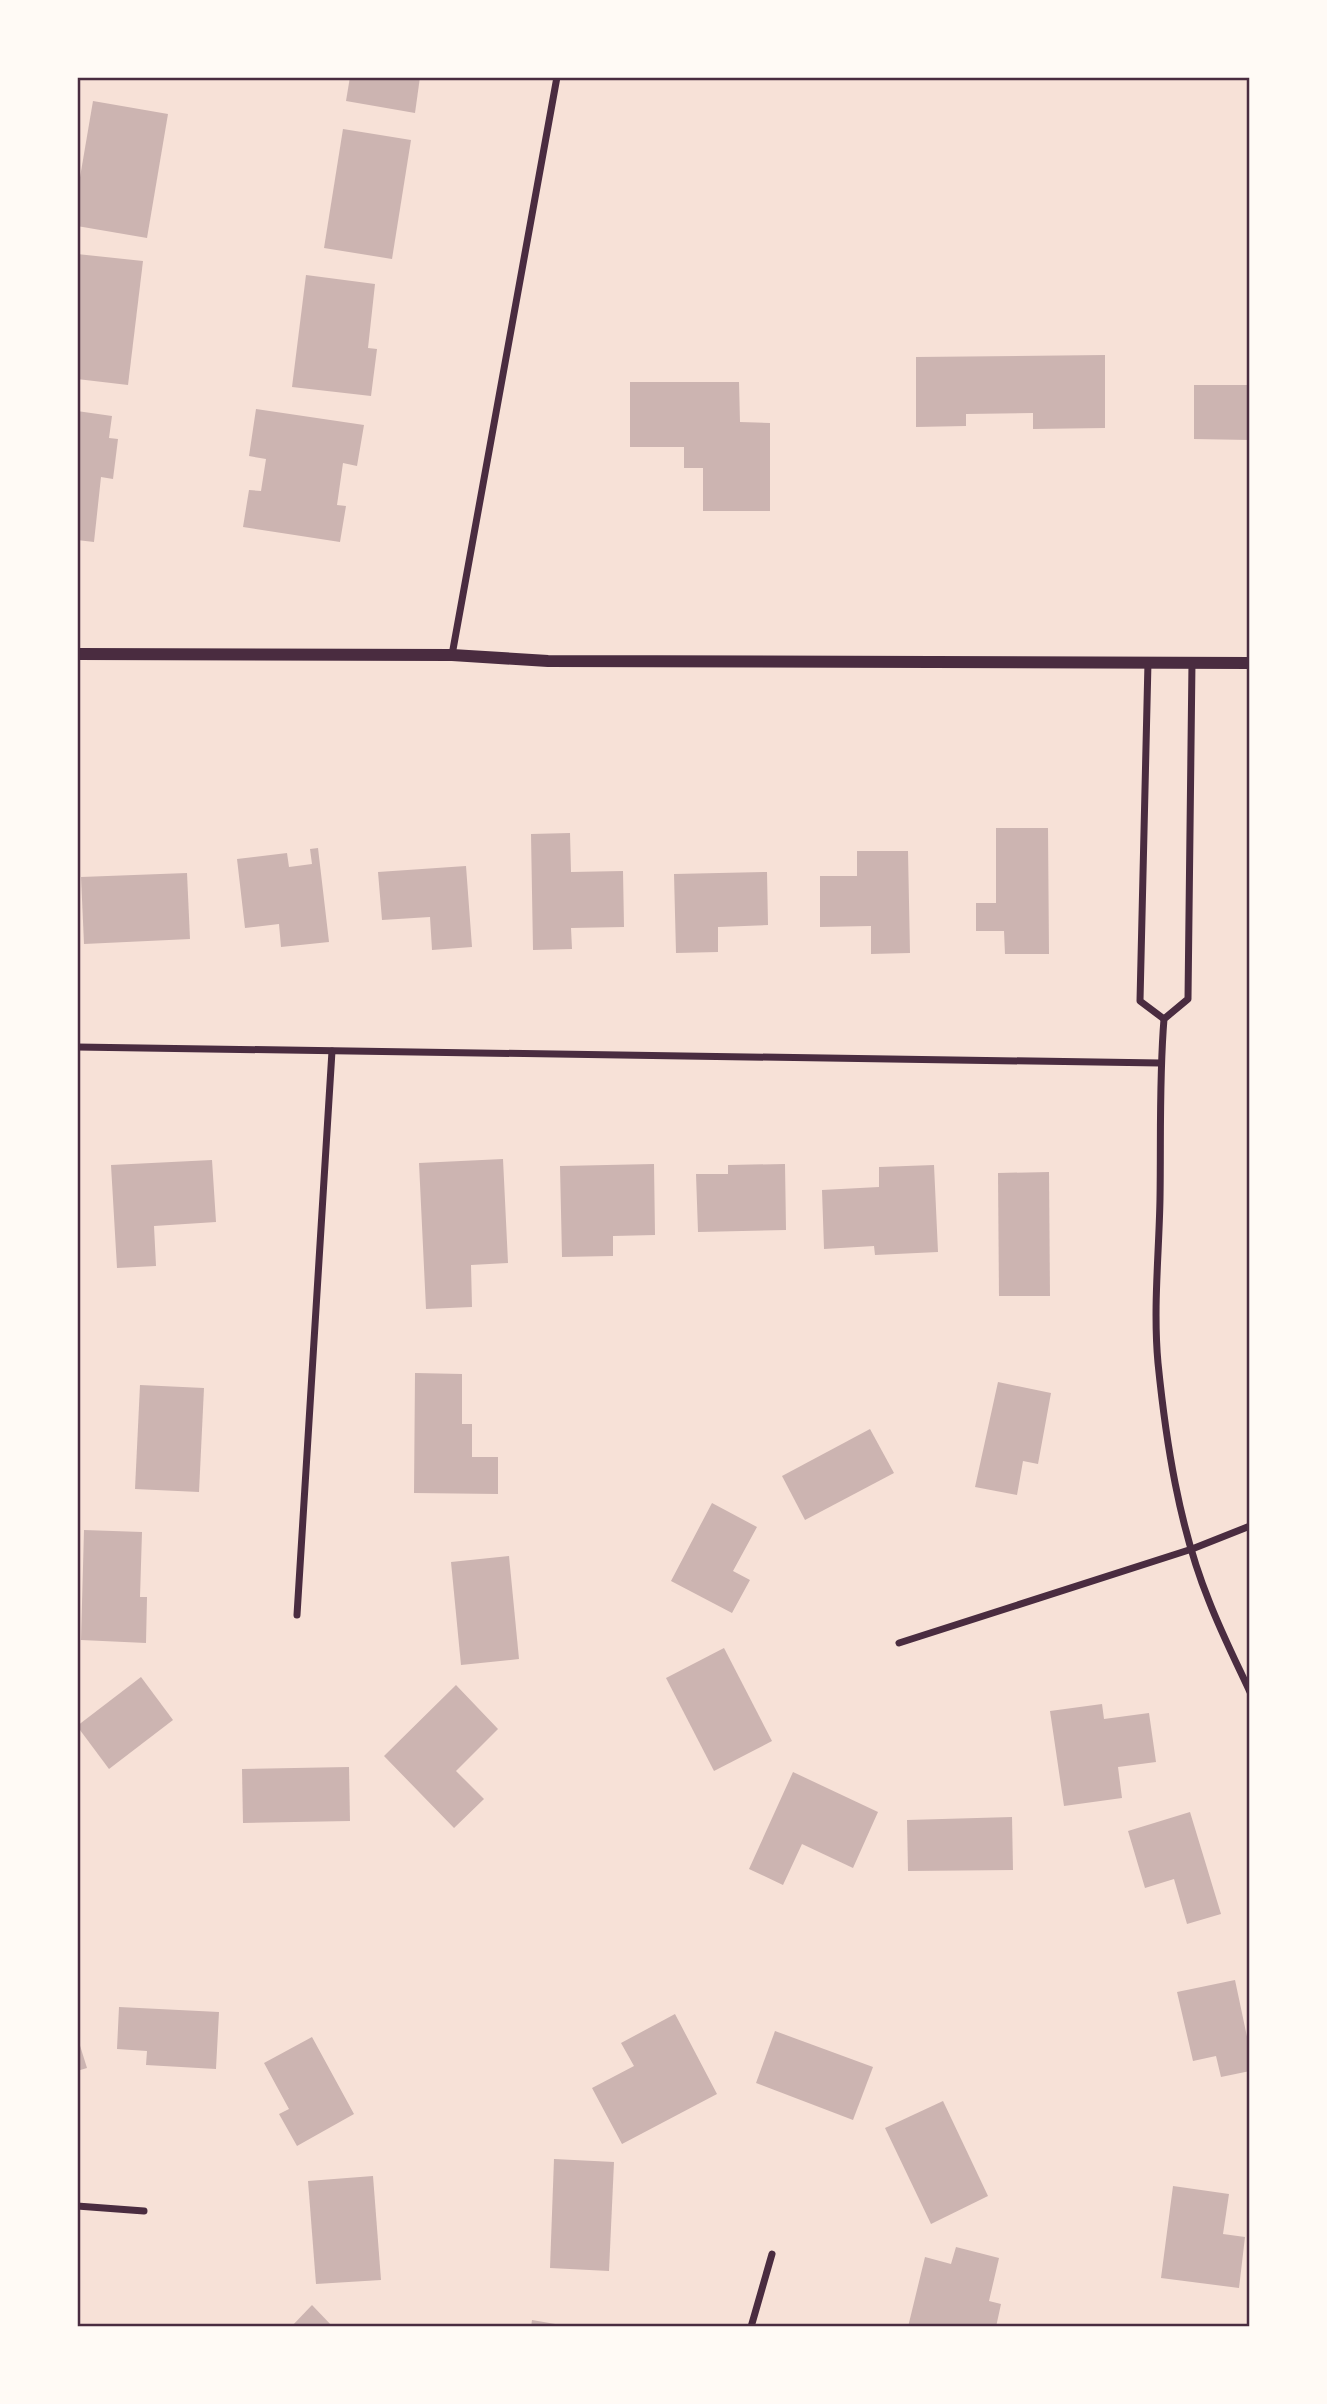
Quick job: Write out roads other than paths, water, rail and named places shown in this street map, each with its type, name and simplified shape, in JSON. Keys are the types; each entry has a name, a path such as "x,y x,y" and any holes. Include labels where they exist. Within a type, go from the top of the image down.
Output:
{"street":[{"path":"452,656 557,77"},
{"path":"77,654 452,656 548,661 1250,663"},
{"path":"1148,662 1140,1001 1164,1020"},
{"path":"1192,662 1188,999 1164,1020 1160,1062 1160,1210 1156,1286 1158,1363 1180,1501 1192,1549 1208,1600 1250,1692"},
{"path":"77,1047 1160,1062"},
{"path":"297,1615 332,1051"},
{"path":"900,1643 1192,1549 1250,1526"},
{"path":"77,2206 144,2211"},
{"path":"751,2327 772,2254"}]}
